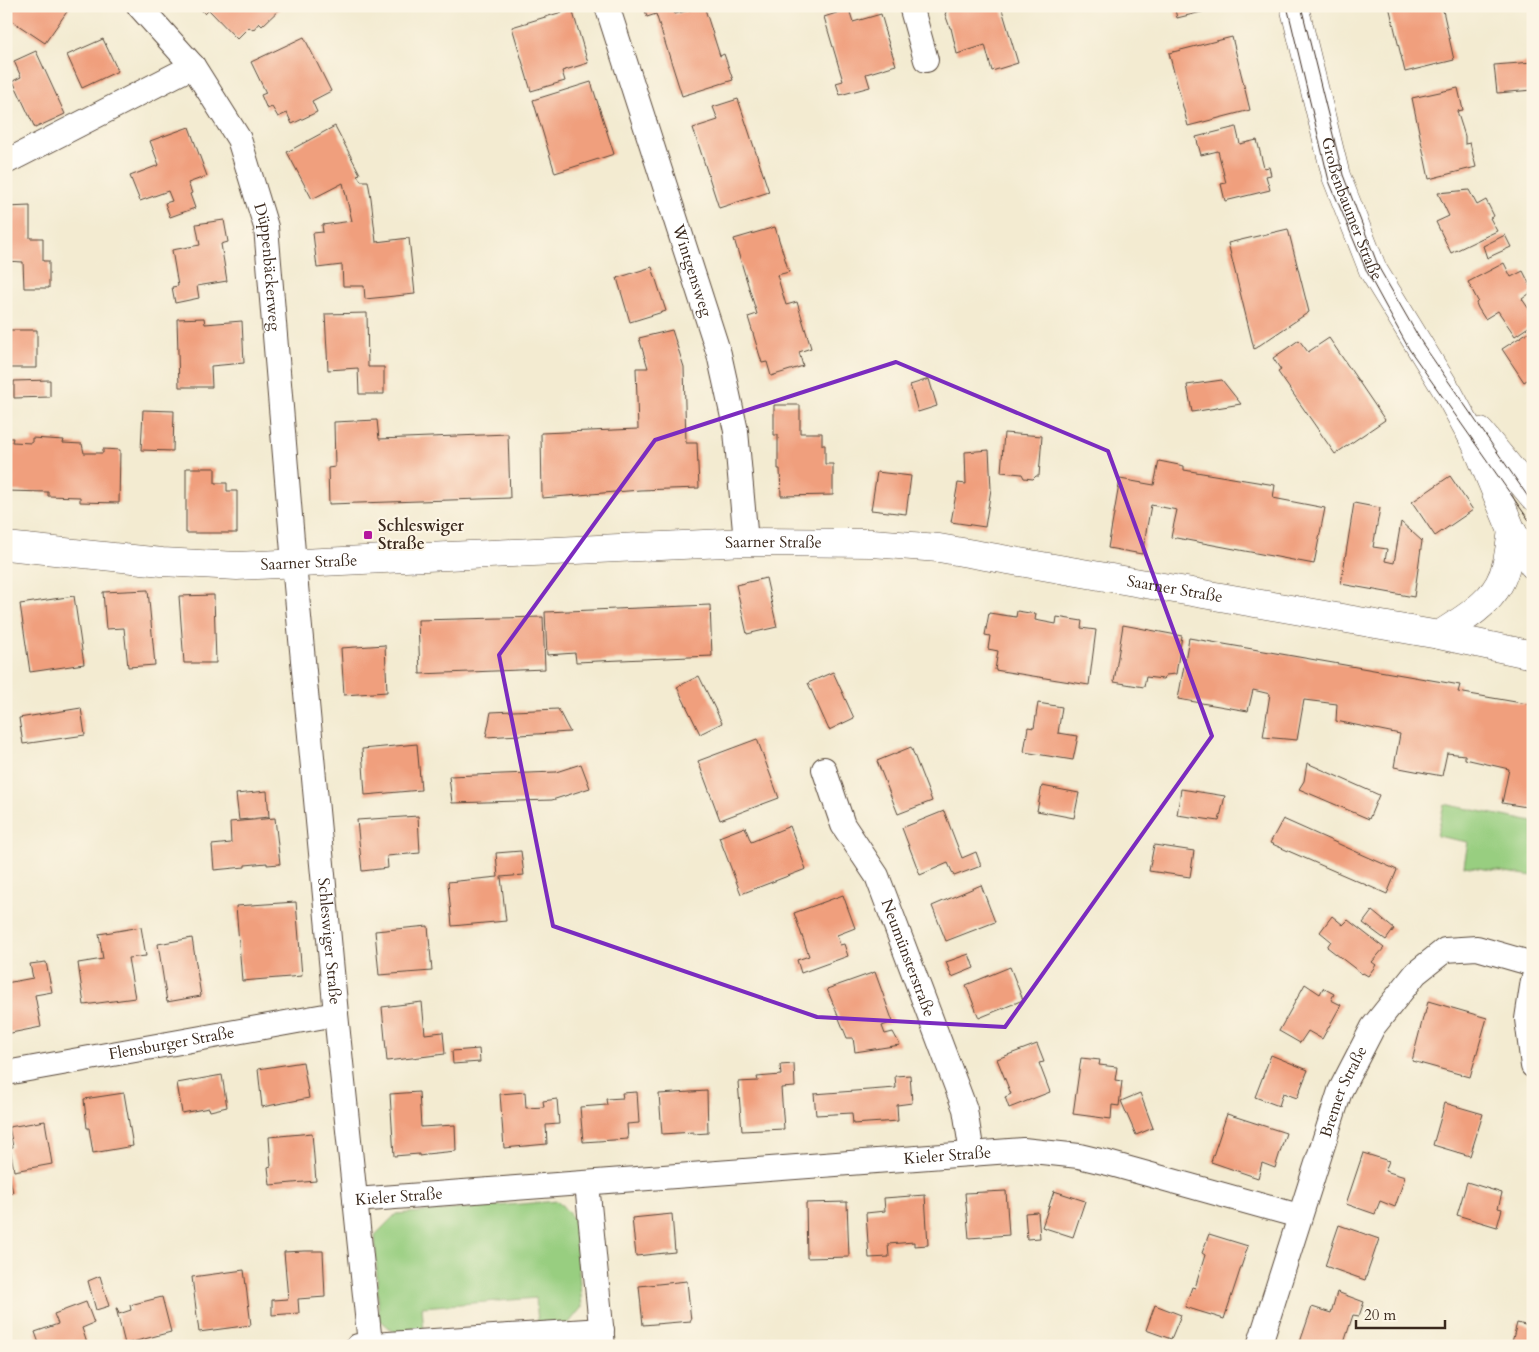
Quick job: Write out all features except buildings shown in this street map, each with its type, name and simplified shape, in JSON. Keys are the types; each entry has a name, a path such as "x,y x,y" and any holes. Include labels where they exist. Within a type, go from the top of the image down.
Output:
{"main road":[{"name":"Großenbaumer Straße","path":"1294,6 1336,176 1373,270 1449,394 1475,442 1512,531 1533,565"},
{"name":"Großenbaumer Straße","path":"1449,394 1533,496"},
{"path":"1439,634 1476,611 1498,585 1508,559 1512,531"},
{"name":"Saarner Straße","path":"6,546 162,562 237,566 746,542 872,543 939,548 1439,634 1533,655"}],"street":[{"name":"Düppenbäckerweg","path":"139,6 193,66 239,139 266,227 294,564"},
{"name":"Wintgensweg","path":"607,6 718,354 736,431 746,542"},
{"path":"911,6 926,60"},
{"path":"6,162 193,66"},
{"name":"Schleswiger Straße","path":"294,564 336,1014 356,1200"},
{"name":"Neumünsterstraße","path":"824,768 843,825 877,876 965,1109 972,1154"},
{"name":"Bremer Straße","path":"1258,1346 1340,1091 1373,1026 1416,973 1445,950 1476,948 1533,964"},
{"path":"1533,980 1526,1019 1533,1066"},
{"name":"Flensburger Straße","path":"6,1073 336,1014"},
{"name":"Kieler Straße","path":"587,1184 602,1338 364,1345 356,1200 1023,1150 1079,1156 1118,1165 1299,1216"}],"highlighted area":[{"path":"896,362 1108,451 1212,736 1005,1027 817,1017 553,926 499,655 655,440"}],"green space":[{"path":"1444,804 1533,822 1533,876 1464,866 1468,842 1437,836"},
{"path":"558,1201 574,1219 582,1307 568,1324 538,1323 536,1298 422,1307 424,1332 394,1332 379,1319 375,1235 396,1214"}],"tram line":[{"path":"1287,6 1329,181 1367,272 1409,349 1533,526"},
{"path":"1301,6 1343,175 1379,268 1422,343 1533,504"}],"place":[{"name":"Schleswiger Straße","path":"368,535"}]}
